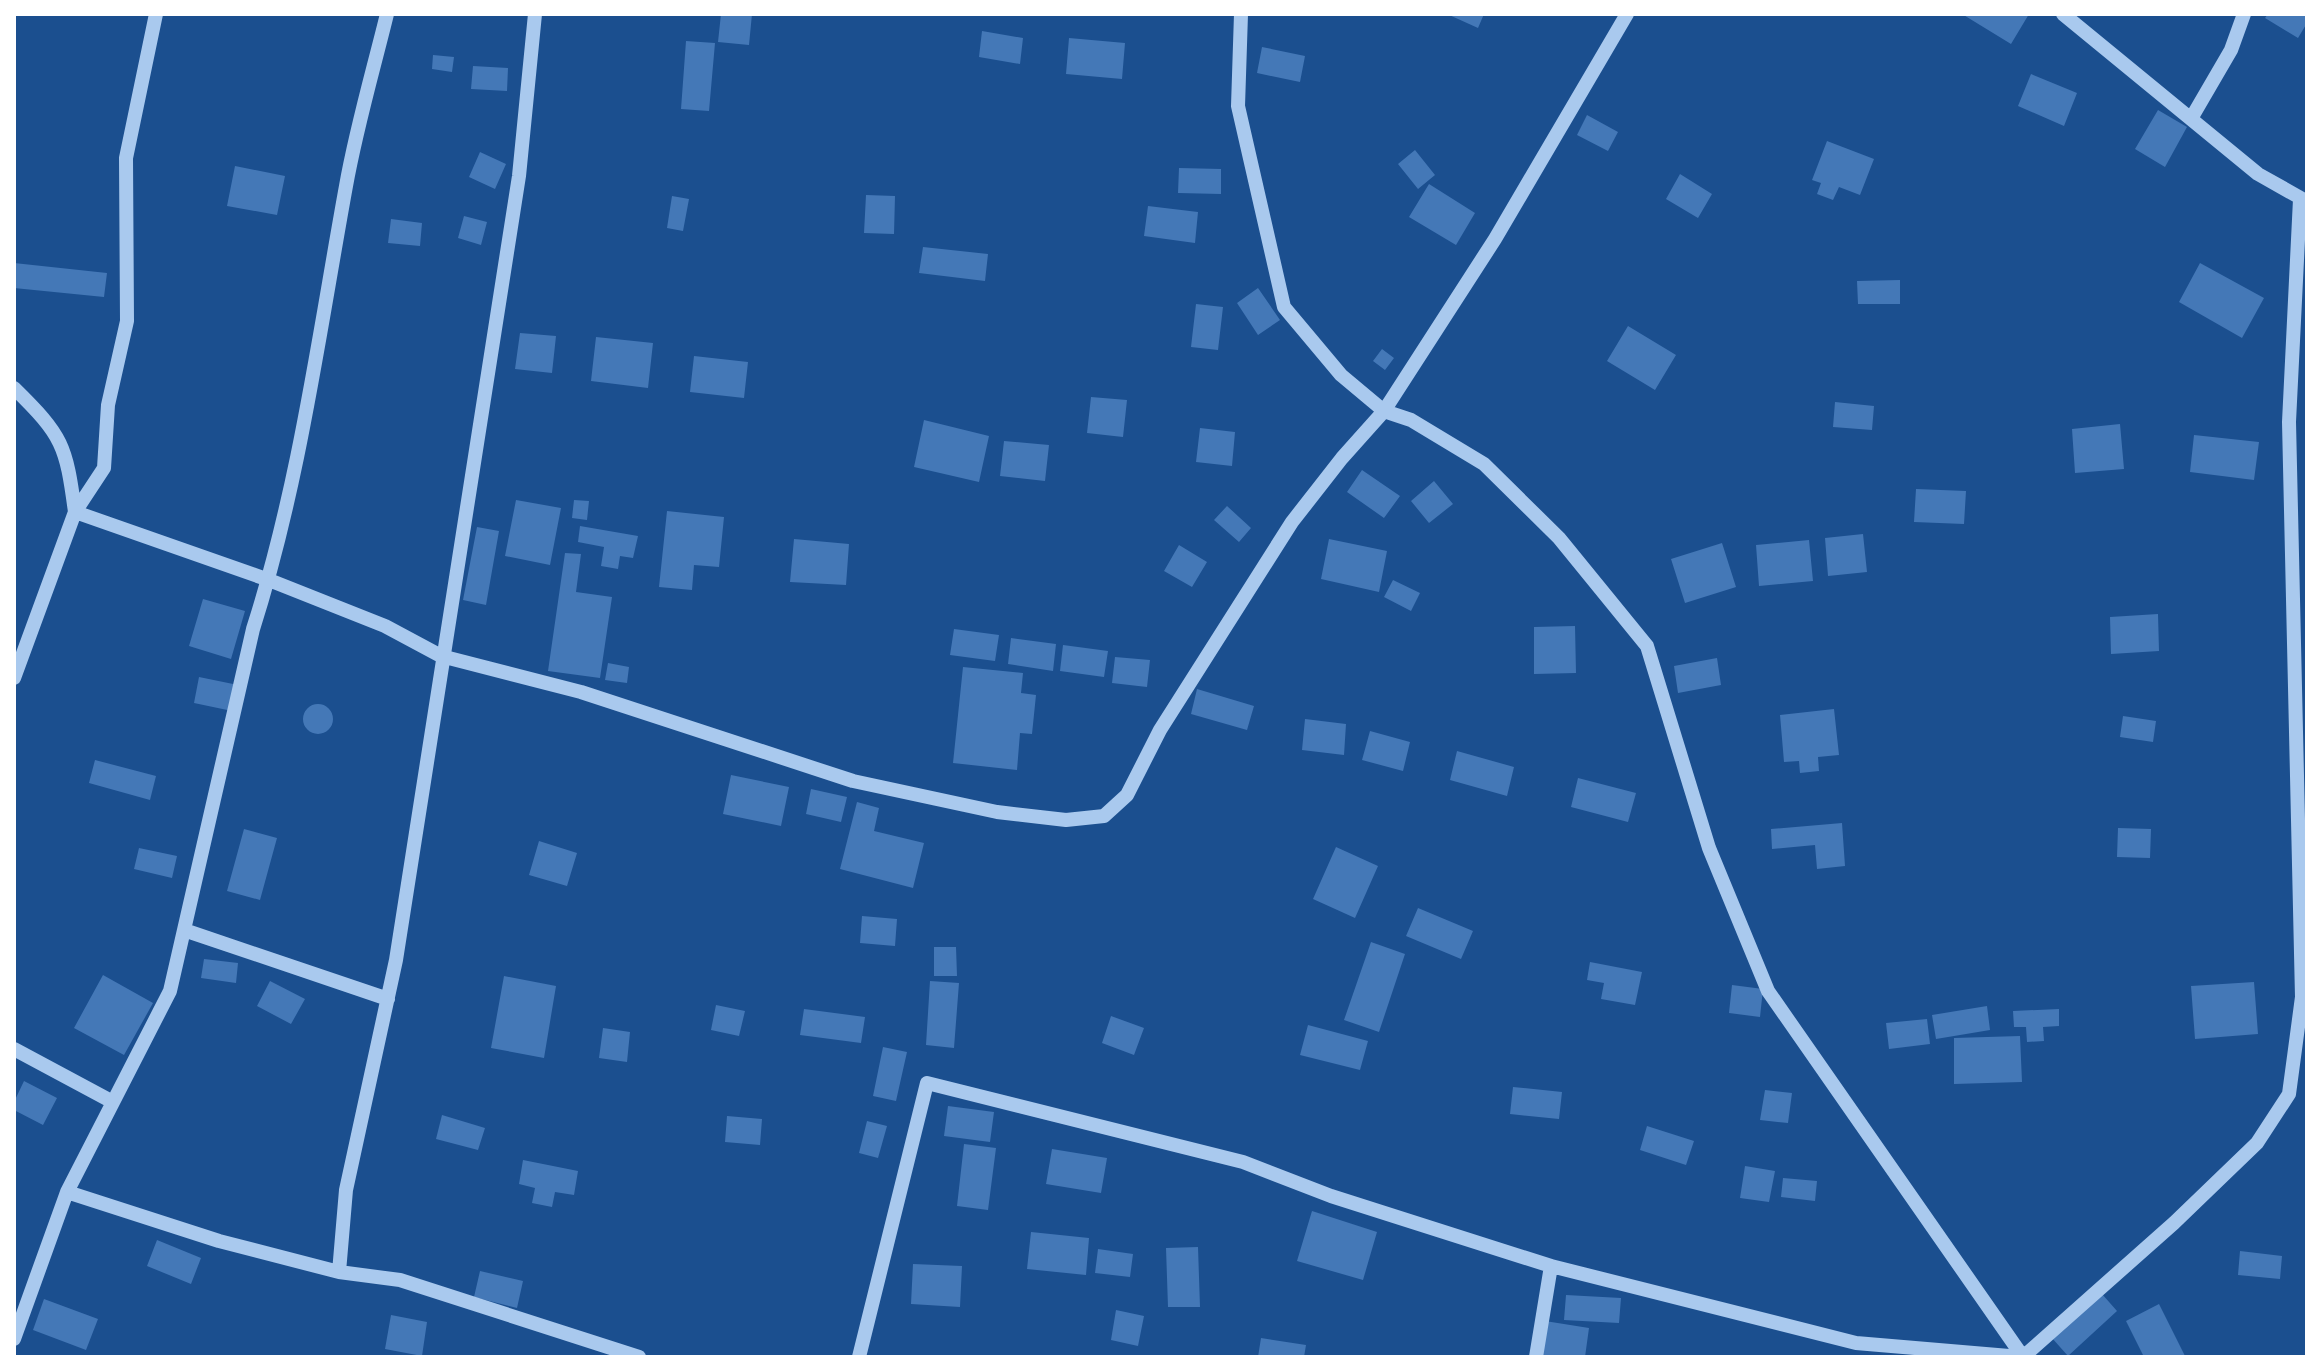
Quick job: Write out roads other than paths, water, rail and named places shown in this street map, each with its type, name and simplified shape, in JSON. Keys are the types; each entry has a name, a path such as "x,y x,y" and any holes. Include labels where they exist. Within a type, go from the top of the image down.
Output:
{"street":[{"path":"14,678 75,512 104,468 108,405 127,321 126,158 156,14"},
{"path":"14,1339 67,1192 170,991 253,629 269,580 316,365 346,183 387,14"},
{"path":"339,1272 346,1190 388,999 519,176 535,14"},
{"path":"1241,14 1238,106 1284,307 1341,375 1384,411 1411,420 1484,464 1559,538 1647,646 1709,848 1768,991 2022,1357"},
{"path":"75,512 269,580 385,626 441,656 581,692 853,781 997,812 1066,820 1104,816 1127,795 1160,730 1292,522 1384,411 1495,239 1627,14"},
{"path":"859,1357 927,1083 1243,1162 1331,1196 1551,1266 1856,1343 2022,1357 2174,1223 2257,1143 2289,1094 2302,997 2289,422 2304,200 2258,174 2063,14"},
{"path":"2192,117 2231,50 2244,14"},
{"path":"14,388 49,423 68,456 75,512"},
{"path":"184,930 388,999"},
{"path":"14,1049 111,1101"},
{"path":"67,1192 219,1241 339,1272 400,1280 639,1357"},
{"path":"1536,1357 1551,1266"}]}
